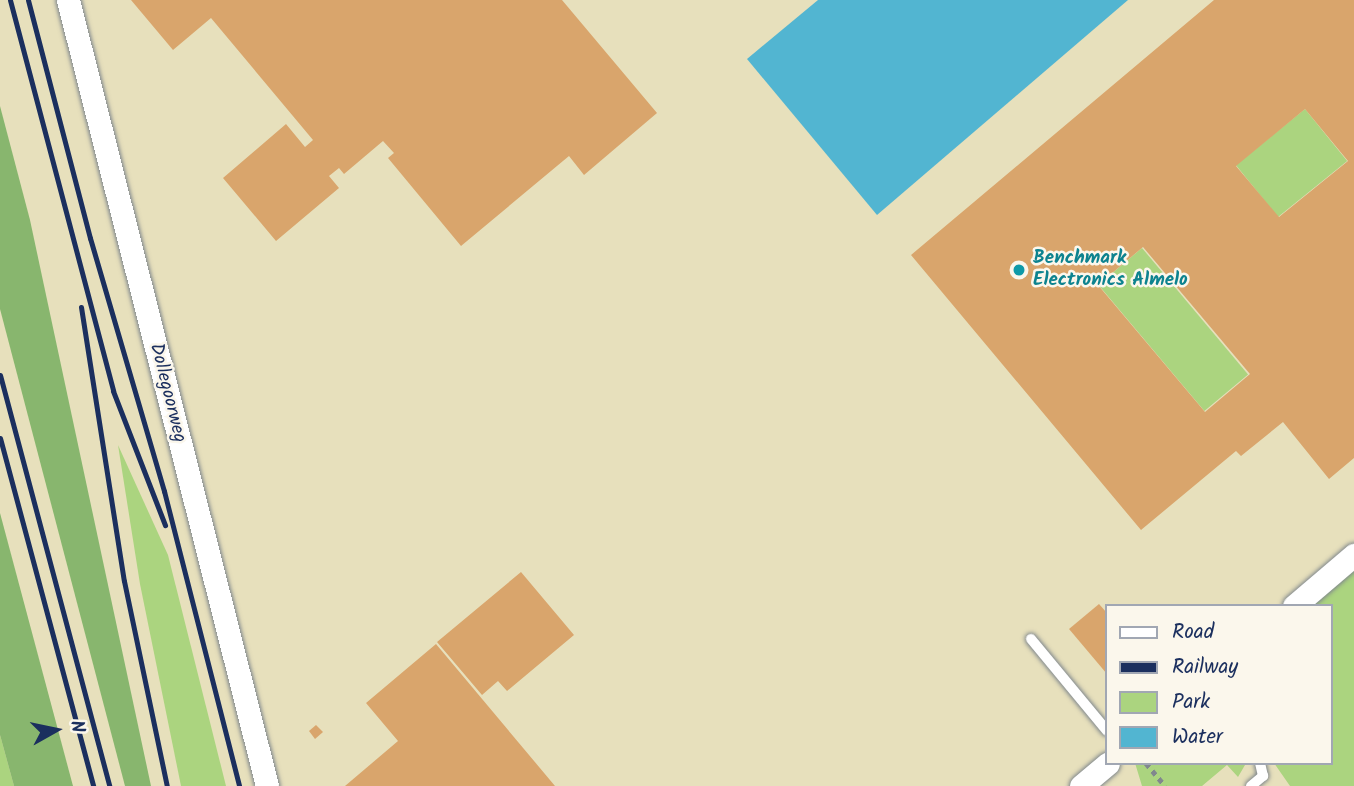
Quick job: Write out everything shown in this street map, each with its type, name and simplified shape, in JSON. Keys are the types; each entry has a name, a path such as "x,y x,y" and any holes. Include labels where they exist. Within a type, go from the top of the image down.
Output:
{"street":[{"name":"Dollegoorweg","path":"68,0 267,786"},
{"path":"1296,604 1354,555"}],"lane":[{"path":"1031,639 1106,730"},
{"path":"1251,786 1263,776 1260,765"}],"path":[{"path":"1148,765 1165,786"}],"green space":[{"path":"0,106 30,220 151,786 125,786 0,309"},
{"path":"1305,109 1347,161 1278,217 1236,165"},
{"path":"1142,248 1248,374 1204,411 1098,285"},
{"path":"118,445 168,555 226,786 181,786 140,584"},
{"path":"0,513 73,786 14,786 0,735"},
{"path":"1354,570 1354,786 1290,786 1275,765 1333,765 1333,604 1314,604"},
{"path":"0,735 14,786 0,786"},
{"path":"1136,765 1227,765 1202,786 1142,786"},
{"path":"1227,765 1245,765 1238,777"}],"water":[{"path":"818,0 1128,0 877,215 747,59"}],"building":[{"path":"131,0 562,0 657,113 584,175 569,156 461,246 388,158 394,153 383,141 344,174 339,168 329,176 339,188 276,241 223,178 286,124 305,147 313,140 211,18 173,50"},
{"name":"Benchmark Electronics Almelo","path":"1214,0 1354,0 1354,458 1329,479 1283,422 1241,456 1236,451 1141,530 911,255","holes":["1305,109 1348,161 1279,217 1236,166","1143,247 1250,374 1205,412 1098,285"]},
{"path":"521,572 574,635 507,691 498,681 482,695 437,642"},
{"path":"1099,604 1106,612 1106,673 1069,629"},
{"path":"436,644 555,786 345,786 398,741 366,703"},
{"path":"316,725 323,732 315,739 309,731"}],"railway":[{"path":"10,0 113,391 165,525"},
{"path":"28,0 90,238 164,491 239,786"},
{"path":"81,307 124,581 167,786"},
{"path":"0,375 109,786"},
{"path":"0,438 93,786"}],"place":[{"name":"Benchmark Electronics Almelo","path":"1019,270"}]}
